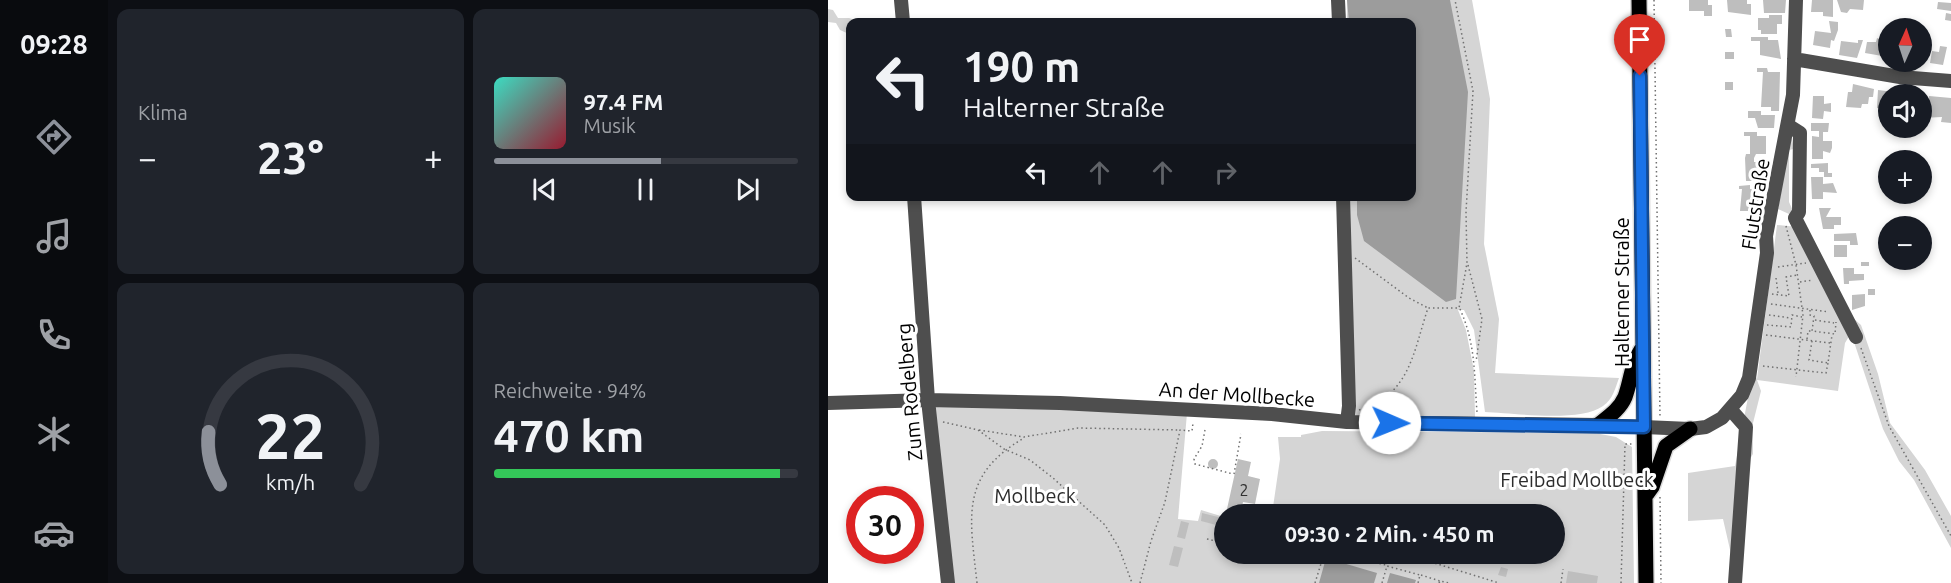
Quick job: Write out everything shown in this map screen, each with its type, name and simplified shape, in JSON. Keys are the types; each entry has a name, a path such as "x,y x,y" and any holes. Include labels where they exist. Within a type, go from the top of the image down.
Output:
{"main road":[{"name":"Halterner Straße","path":"1639,0 1644,444 1653,495 1646,583"},
{"path":"1598,425 1614,412 1624,399 1634,360 1642,347"},
{"path":"1653,495 1652,487 1666,446 1690,429"}],"street":[{"path":"901,0 903,18"},
{"path":"1338,0 1339,18"},
{"name":"Flutstraße","path":"1644,427 1690,429 1706,427 1731,410 1749,378 1783,217 1796,0"},
{"path":"1794,59 1900,77 1951,81"},
{"path":"1789,126 1800,133 1799,213 1783,217 1856,337"},
{"name":"Zum Rodelberg","path":"914,201 928,400 948,583"},
{"path":"1343,201 1349,406 1347,422"},
{"name":"An der Mollbecke","path":"828,403 928,400 1272,414 1347,422 1644,427"},
{"path":"1731,410 1746,427 1735,583"}],"path":[{"path":"1455,0 1473,91 1466,212 1467,263 1459,308 1469,329 1476,363"},
{"path":"1654,0 1661,428"},
{"path":"1783,217 1800,282 1803,309 1796,377"},
{"path":"1345,251 1409,298 1428,308 1459,308"},
{"path":"1774,267 1813,262"},
{"path":"1467,263 1482,319 1476,363 1478,424"},
{"path":"1778,293 1776,278 1773,279 1771,294 1789,296 1786,277 1798,275"},
{"path":"1800,282 1822,279"},
{"path":"1762,366 1826,373 1832,334 1835,334 1836,313 1771,304"},
{"path":"1347,422 1351,413 1372,406 1391,395 1404,375 1428,308"},
{"path":"1810,310 1810,315 1814,316 1812,331"},
{"path":"1768,315 1792,318"},
{"path":"1803,317 1792,315 1791,327 1767,325 1766,335 1830,343"},
{"path":"1814,320 1836,323"},
{"path":"1807,340 1808,331 1832,334"},
{"path":"1856,337 1870,366 1888,426 1951,536"},
{"path":"1812,341 1809,360 1828,363"},
{"path":"930,419 1024,437 1078,428 1192,431 1194,410"},
{"path":"978,430 1004,450 1030,460 1100,520 1119,548 1132,583"},
{"path":"1140,583 1151,541 1165,502 1180,430"},
{"path":"1205,430 1202,446 1194,459 1196,464 1234,474 1241,434"},
{"path":"977,583 972,511 974,493 981,476 1004,450 1024,437"},
{"path":"1622,583 1625,444 1644,444"},
{"path":"1653,495 1661,583"},
{"path":"1207,539 1214,541"},
{"path":"1316,583 1321,564"},
{"path":"1378,564 1449,583"},
{"path":"1438,564 1498,583"},
{"path":"1382,583 1386,566"},
{"path":"1561,583 1563,569"},
{"path":"1418,583 1420,575"},
{"path":"1484,583 1485,578"}],"green space":[{"path":"1347,0 1472,0 1490,99 1484,244 1499,319 1495,373 1619,378 1611,397 1603,406 1593,411 1563,416 1485,412 1474,330 1464,310 1458,310 1466,330 1474,371 1475,417 1352,419 1349,201 1416,201 1416,18 1347,18"},
{"path":"828,9 833,10 838,18 846,18 846,33 840,30 836,23 828,22"},
{"path":"1791,134 1794,149 1789,150 1789,202 1793,211 1789,214 1778,209"},
{"path":"1777,225 1798,227 1837,304 1861,325 1878,374 1890,423 1925,470 1951,516 1951,548 1914,480 1899,461 1883,429 1851,333 1845,343 1838,391 1757,380 1761,391 1753,423 1753,454 1742,472 1731,554 1723,519 1688,521 1688,473 1735,466 1753,371 1757,379"},
{"path":"937,405 1187,413 1178,519 1198,521 1201,510 1214,514 1214,564 1565,564 1565,504 1273,504 1280,459 1278,437 1301,437 1301,435 1322,431 1595,433 1616,437 1632,447 1634,583 952,583 934,411"}],"shaded area":[{"path":"1347,0 1450,0 1468,92 1456,299 1446,302 1364,241 1357,215 1357,201 1416,201 1416,18 1349,18"},
{"path":"1324,564 1346,564 1377,573 1374,583 1319,583"},
{"path":"1390,573 1416,580 1415,583 1387,583"}],"building":[{"path":"1689,0 1708,0 1708,5 1712,5 1712,16 1704,16 1704,11 1689,11"},
{"path":"1727,0 1747,0 1747,4 1751,4 1751,15 1728,12"},
{"path":"1763,0 1786,0 1785,13 1764,13"},
{"path":"1812,0 1833,0 1833,17 1823,16 1823,12 1811,12"},
{"path":"1837,0 1864,0 1863,10 1850,9 1847,13 1841,12"},
{"path":"1938,2 1951,3 1951,11 1937,9"},
{"path":"1946,13 1951,14 1951,21 1945,20"},
{"path":"1769,15 1782,15 1782,24 1777,24 1777,34 1761,34 1761,30 1758,30 1758,18 1769,18"},
{"path":"1829,21 1838,22 1838,30 1834,41 1831,40 1830,48 1813,45 1815,31 1831,33"},
{"path":"1725,29 1731,29 1732,37 1726,37"},
{"path":"1751,37 1768,37 1768,40 1778,40 1781,59 1760,55 1760,41 1751,41"},
{"path":"1877,38 1878,55 1865,53 1867,42 1876,42"},
{"path":"1858,40 1863,40 1857,58 1839,55 1841,41 1858,43"},
{"path":"1940,46 1947,47 1943,65 1932,63 1932,51 1939,52"},
{"path":"1725,52 1734,52 1734,59 1725,59"},
{"path":"1757,68 1767,68 1768,72 1780,72 1779,111 1771,111 1771,107 1761,107 1763,72 1757,72"},
{"path":"1725,82 1733,82 1733,90 1725,90"},
{"path":"1853,84 1874,89 1873,97 1869,97 1868,104 1862,104 1861,108 1846,107 1848,92 1852,92"},
{"path":"1813,96 1824,96 1824,104 1831,103 1831,112 1824,111 1823,119 1812,118"},
{"path":"1932,96 1951,98 1951,123 1941,122 1942,117 1932,118"},
{"path":"1748,111 1761,111 1761,115 1775,115 1774,128 1758,128 1755,118 1748,118"},
{"path":"1811,123 1829,123 1828,132 1823,132 1823,141 1832,141 1832,148 1830,153 1823,151 1823,159 1812,159 1812,136 1819,137 1819,131 1811,131"},
{"path":"1744,132 1757,132 1757,136 1766,136 1766,154 1756,154 1754,158 1754,162 1762,162 1762,181 1746,181 1745,158 1746,154 1750,154 1750,136 1744,136"},
{"path":"1828,163 1828,173 1832,173 1832,177 1824,177 1824,172 1819,172 1819,168 1811,168 1811,164"},
{"path":"1811,177 1823,177 1823,184 1833,183 1837,193 1823,192 1823,199 1812,199"},
{"path":"1750,185 1750,189 1758,189 1759,207 1750,207 1750,211 1740,211 1742,189 1739,189 1739,186"},
{"path":"1819,208 1831,208 1826,217 1841,217 1841,225 1834,225 1834,229 1823,229"},
{"path":"1856,233 1858,245 1850,245 1850,241 1834,241 1834,234"},
{"path":"1834,245 1847,245 1847,257 1834,257"},
{"path":"1861,262 1869,262 1869,266 1861,266"},
{"path":"1843,268 1854,268 1854,274 1864,274 1864,280 1849,281 1849,284 1844,284"},
{"path":"1868,289 1875,289 1875,295 1868,295"},
{"path":"1865,294 1865,306 1852,310 1852,295"},
{"path":"1213,459 1218,464 1213,469 1208,464"},
{"path":"1238,459 1251,462 1248,476 1260,479 1255,504 1243,502 1243,504 1228,504"},
{"path":"1202,513 1214,516 1214,524 1201,521"},
{"path":"1181,521 1189,523 1185,539 1177,537"},
{"path":"1174,546 1183,548 1178,567 1169,565"},
{"path":"1501,567 1508,569 1506,577 1498,575"},
{"path":"1568,571 1598,576 1597,583 1566,583"}],"route":[{"path":"1390,423 1644,427 1640,76"}],"park label":[{"name":"Freibad Mollbeck","path":"1577,479"},
{"name":"Mollbeck","path":"1035,495"}]}
